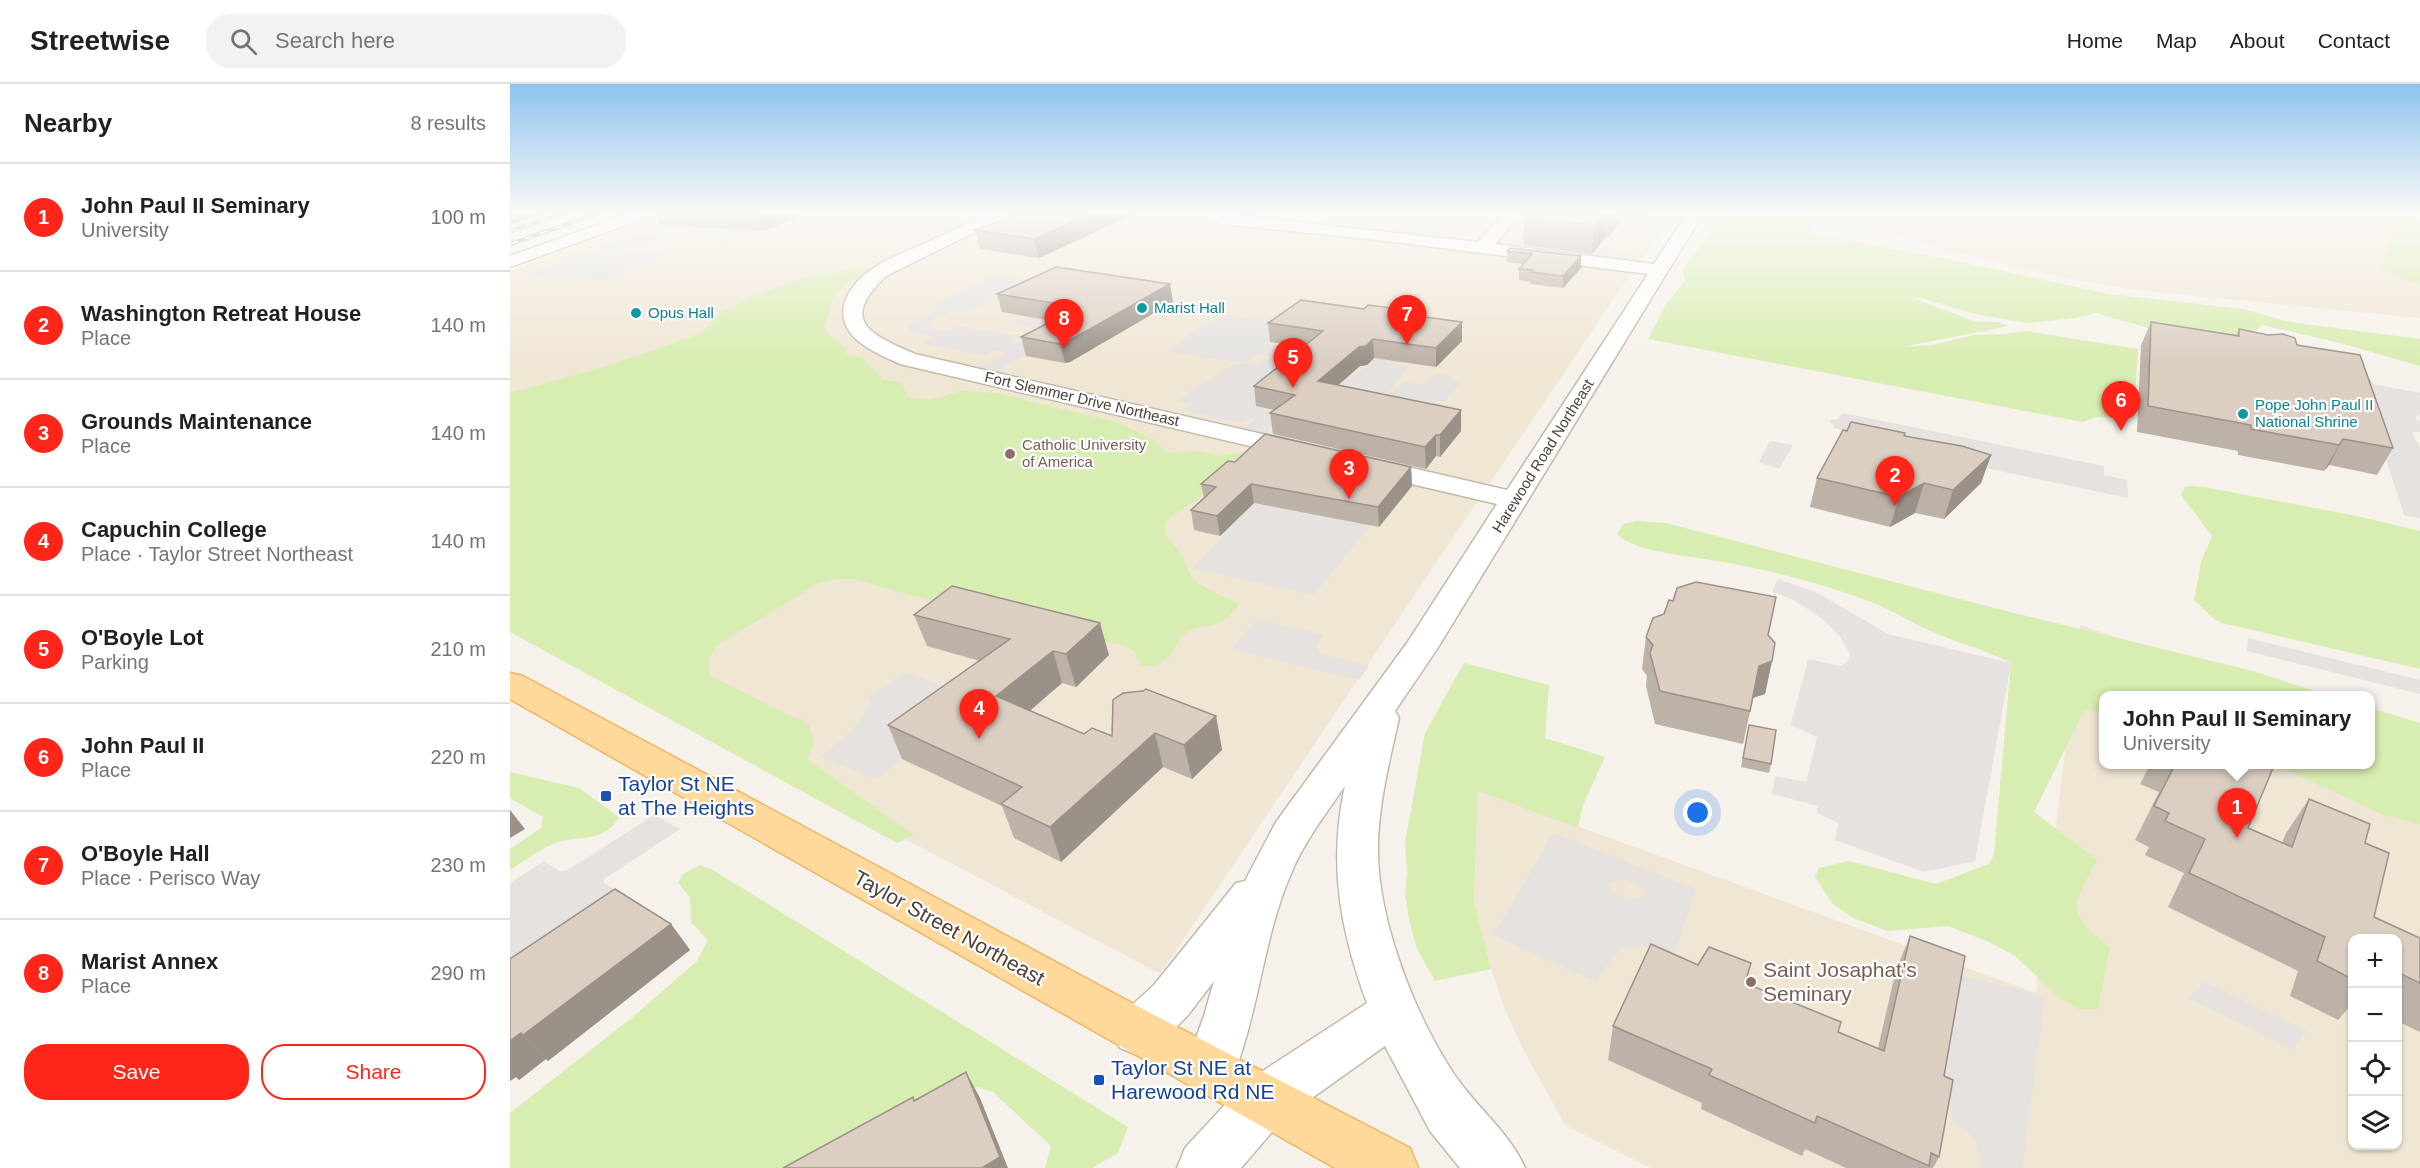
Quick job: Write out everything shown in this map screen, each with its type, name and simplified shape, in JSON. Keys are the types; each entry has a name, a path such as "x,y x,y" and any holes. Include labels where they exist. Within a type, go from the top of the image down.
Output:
{"main road":[{"name":"Taylor Street Northeast","path":"510,684 1138,1032 1390,1168"}],"street":[{"name":"Fort Slemmer Drive Northeast","path":"898,263 879,272 867,282 857,293 852,308 851,320 860,334 878,347 908,359 1319,454"},
{"path":"1600,263 1660,270"},
{"name":"Harewood Road Northeast","path":"1209,1071 1229,1016 1246,944 1268,876 1291,834 1420,649 1665,263"},
{"path":"1342,460 1515,500"},
{"name":"Harewood Road Northeast","path":"1386,697 1365,779 1357,863 1369,936 1394,1012 1415,1055 1450,1114 1497,1168"},
{"path":"1138,1032 1171,1000 1268,876"},
{"path":"1205,1168 1265,1100 1394,1012"}],"shaded area":[{"name":"Catholic University of America","path":"533,263 1639,263 1160,974 510,629 510,271"},
{"path":"559,263 647,263 607,280 526,275"},
{"path":"2002,263 2420,263 2420,318 2135,290 2066,278"},
{"path":"996,275 1033,281 969,311 953,311 929,322 927,327 946,331 959,326 1020,336 1011,342 1025,343 1057,332 1008,323 1041,315 1060,307 1110,315 1091,326 1096,327 1093,330 1100,331 1096,335 1102,336 1091,341 1063,336 1004,366 1001,370 1003,373 974,366 988,364 1003,357 1005,353 1002,351 993,351 983,355 921,343 933,337 909,331 908,327 911,323 939,309 939,306 932,305"},
{"path":"1221,314 1279,323 1287,327 1266,343 1270,346 1286,347 1314,336 1346,375 1355,376 1381,352 1403,355 1394,364 1409,367 1388,391 1393,391 1404,382 1423,385 1437,374 1449,376 1450,379 1462,381 1445,401 1428,401 1449,406 1444,413 1460,416 1432,450 1275,423 1268,428 1269,434 1239,427 1248,425 1256,419 1254,417 1239,423 1183,410 1191,404 1177,400 1236,363 1257,365 1270,358 1258,354 1248,361 1232,362 1168,351 1187,339 1183,338"},
{"path":"2344,374 2370,379 2373,384 2420,393 2420,413 2415,418 2420,422 2420,432 2412,432 2420,448 2420,518 2404,515 2362,385"},
{"path":"1843,413 2104,466 2104,475 2127,480 2128,498 1842,438 1842,430 1834,428 1830,420 1838,419"},
{"path":"1770,441 1793,445 1779,469 1759,462"},
{"path":"1259,492 1371,525 1314,595 1192,568 1223,537 1220,536 1244,513"},
{"path":"1777,579 1816,592 1888,634 2011,663 1975,861 1924,872 1835,840 1838,823 1817,813 1818,806 1772,794 1775,776 1806,782 1817,737 1791,725 1808,659 1840,666 1848,661 1850,654 1839,635 1820,617 1792,599 1773,592"},
{"path":"1258,619 1324,635 1317,646 1320,654 1369,666 1359,680 1231,649"},
{"path":"2080,625 2281,691 2099,691 2099,769 2375,769 2375,761 2420,738 2420,1168 1651,1168 1565,1125 1522,1047 1504,1007 1474,903 1478,790 2036,993"},
{"path":"2248,638 2420,680 2420,694 2247,651"},
{"path":"906,672 950,686 905,757 877,779 820,757 853,730 871,702 867,698"},
{"path":"654,815 680,829 604,879 604,883 621,894 510,970 510,883 544,861 560,871 568,870"},
{"path":"1553,833 1696,889 1673,957 1644,946 1622,949 1611,959 1596,982 1494,935","holes":["1624,879 1642,887 1643,897 1627,900 1611,891 1611,882"]},
{"path":"1952,973 2045,996 2022,1168 1981,1168 1975,1140 1964,1128 1952,1122 1953,1109 1929,1098"},
{"path":"2205,982 2307,1031 2293,1049 2188,998"}],"green space":[{"path":"1688,263 1963,263 2109,294 2243,309 2290,322 2420,339 2420,366 2344,344 2262,325 2249,339 2173,335 2096,313 2076,318 2027,323 1975,314 1921,298 1912,298 1977,322 1999,322 2009,326 1902,347 1933,345 1973,335 2026,331 2138,349 2134,418 2096,417 2083,422 1648,339 1668,301 1685,281 1682,271"},
{"path":"2382,263 2420,263 2420,285 2391,274 2381,267"},
{"path":"869,268 835,295 824,327 830,336 845,347 845,355 862,357 883,380 902,382 907,397 929,400 961,391 996,393 1120,423 1154,440 1167,453 1197,451 1220,456 1251,451 1228,478 1167,520 1165,526 1169,540 1179,551 1193,578 1206,588 1239,604 1232,613 1218,623 1191,630 1183,635 1170,655 1155,665 1141,666 1134,651 1119,644 1074,637 854,579 837,579 817,584 716,646 709,659 710,676 789,716 807,721 814,740 808,760 914,835 897,843 510,632 510,393 605,367 695,335 718,315 734,306 791,282 832,272"},
{"path":"2185,487 2357,516 2420,531 2420,669 2222,623 2213,618 2194,600 2201,562 2212,536 2181,495"},
{"path":"1636,521 1666,523 2010,612 2253,671 2315,691 2099,691 2099,712 2084,711 2034,812 2097,860 2082,888 2077,908 2085,925 2110,947 2098,1009 2078,1009 2061,999 2014,955 1989,942 1948,926 1888,931 1853,918 1833,904 1815,877 1819,868 1849,861 1936,884 1989,864 1994,854 2011,663 1935,633 1874,603 1834,589 1773,572 1660,552 1634,544 1617,533 1624,524"},
{"path":"1464,663 1549,685 1545,738 1605,757 1583,805 1578,828 1478,791 1474,902 1491,969 1435,981 1417,949 1410,924 1405,896 1407,872 1405,843 1425,733"},
{"path":"2375,709 2420,723 2420,824 2384,815 2284,769 2375,769"},
{"path":"510,772 579,788 619,817 605,832 551,845 510,870 510,849 541,828 543,817 510,798"},
{"path":"700,865 713,870 1128,1127 1118,1153 1092,1168 1045,1168 1051,1146 993,1092 977,1087 958,1093 822,1168 510,1168 510,1113 634,1016 697,961 708,940 691,922 690,897 678,883 683,874"}],"building":[{"path":"1525,263 1575,263 1563,276 1519,269"},
{"path":"1056,267 1170,284 1065,343 1021,337 1079,307 997,294"},
{"path":"1301,300 1364,309 1368,305 1399,309 1395,313 1462,322 1436,348 1373,339 1366,346 1359,347 1318,381 1461,410 1440,435 1436,435 1425,447 1270,413 1295,395 1254,386 1323,331 1268,323"},
{"path":"2151,322 2239,336 2239,329 2268,335 2283,334 2295,338 2297,345 2360,355 2393,448 2343,439 2339,445 2251,429 2251,425 2148,406"},
{"path":"1851,422 1905,433 1904,436 1962,446 1991,455 1953,490 1924,483 1899,497 1817,478 1843,430 1847,431"},
{"path":"1265,434 1411,467 1378,507 1251,484 1217,516 1191,510 1216,487 1201,484 1228,461 1235,462"},
{"path":"1696,582 1776,597 1768,635 1775,643 1772,661 1759,666 1750,711 1660,691 1650,653 1653,645 1646,637 1653,618 1664,614 1669,600 1673,601 1677,588"},
{"path":"952,586 1100,623 1066,654 1053,651 996,696 1084,734 1092,728 1112,736 1113,700 1123,693 1146,689 1216,716 1184,745 1155,733 1050,827 1001,804 1022,787 888,725 1010,639 914,615"},
{"path":"1749,725 1776,730 1771,764 1743,758"},
{"path":"2173,769 2273,769 2248,828 2292,847 2309,799 2370,824 2365,843 2389,853 2374,917 2420,938 2420,983 2402,974 2402,934 2348,934 2348,977 2317,961 2325,937 2189,873 2205,839 2165,821 2169,813 2154,806"},
{"path":"615,889 671,924 523,1035 521,1033 510,1041 510,959"},
{"path":"1910,936 1965,956 1944,1076 1953,1080 1939,1157 1931,1153 1929,1166 1817,1116 1815,1123 1709,1075 1712,1069 1613,1026 1651,944 1698,965 1709,947 1751,963 1745,983 1841,1022 1838,1032 1884,1051"},
{"path":"966,1072 1000,1157 982,1168 783,1168 913,1097 914,1101"}],"place":[{"name":"Marist Hall","path":"1142,308"},
{"name":"Opus Hall","path":"636,313"},
{"name":"O'Boyle Hall","path":"1407,345"},
{"name":"Marist Annex","path":"1064,349"},
{"name":"O'Boyle Lot","path":"1293,388"},
{"name":"Pope John Paul II National Shrine","path":"2243,414"},
{"name":"John Paul II","path":"2121,431"},
{"name":"Catholic University of America","path":"1010,454"},
{"name":"Grounds Maintenance","path":"1349,499"},
{"name":"Washington Retreat House","path":"1895,506"},
{"name":"Capuchin College","path":"979,739"},
{"name":"Taylor St NE at The Heights","path":"606,796"},
{"name":"John Paul II Seminary","path":"2237,838"},
{"name":"Saint Josaphat’s Seminary","path":"1751,982"},
{"name":"Taylor St NE at Harewood Rd NE","path":"1099,1080"}]}
